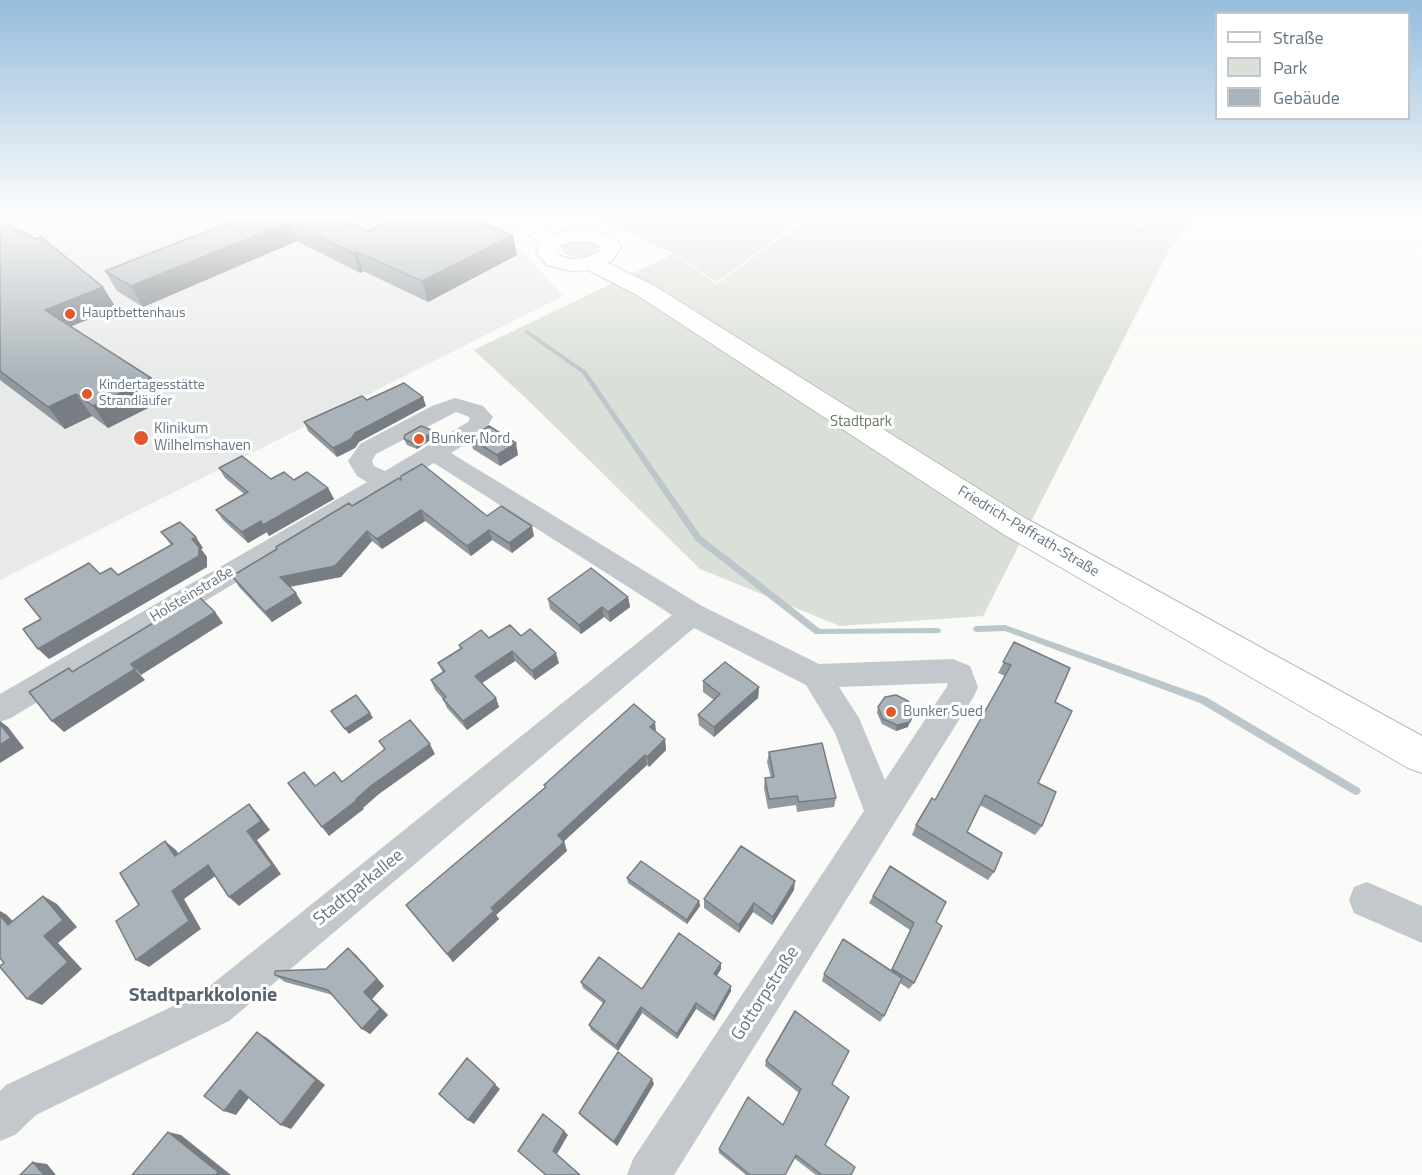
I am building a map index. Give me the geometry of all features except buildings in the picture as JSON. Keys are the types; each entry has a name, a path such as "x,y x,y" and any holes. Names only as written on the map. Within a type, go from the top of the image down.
{"main road":[{"name":"Friedrich-Paffrath-Straße","path":"612,269 1014,526 1422,756"}],"street":[{"name":"Holsteinstraße","path":"0,709 434,453 476,427 482,417 475,411 455,405 368,449 360,461 365,471 384,481"},
{"path":"434,453 692,614"},
{"name":"Gottorpstraße","path":"649,1175 963,687 960,675 953,671 816,676 692,614"},
{"name":"Stadtparkallee","path":"0,1120 21,1101 215,1007 692,614"},
{"path":"816,676 848,728 882,813"},
{"path":"1367,900 1422,925"}],"shaded area":[{"name":"Klinikum Wilhelmshaven","path":"0,269 538,269 563,296 0,580"}],"green space":[{"name":"Stadtpark","path":"642,269 695,269 717,284 738,269 1159,269 983,616 840,626 700,569 474,350"},
{"path":"697,269 735,269 717,282"}],"waterway":[{"path":"527,332 584,372 698,538 818,632 937,631"},
{"path":"977,629 1005,628 1203,700 1356,791"}],"place":[{"name":"Hauptbettenhaus","path":"70,314"},
{"name":"Kindertagesstätte Strandläufer","path":"87,394"},
{"name":"Klinikum Wilhelmshaven","path":"141,438"},
{"name":"Bunker Nord","path":"419,439"},
{"name":"Bunker Sued","path":"891,712"}],"district":[{"name":"Stadtparkkolonie","path":"203,996"}]}
